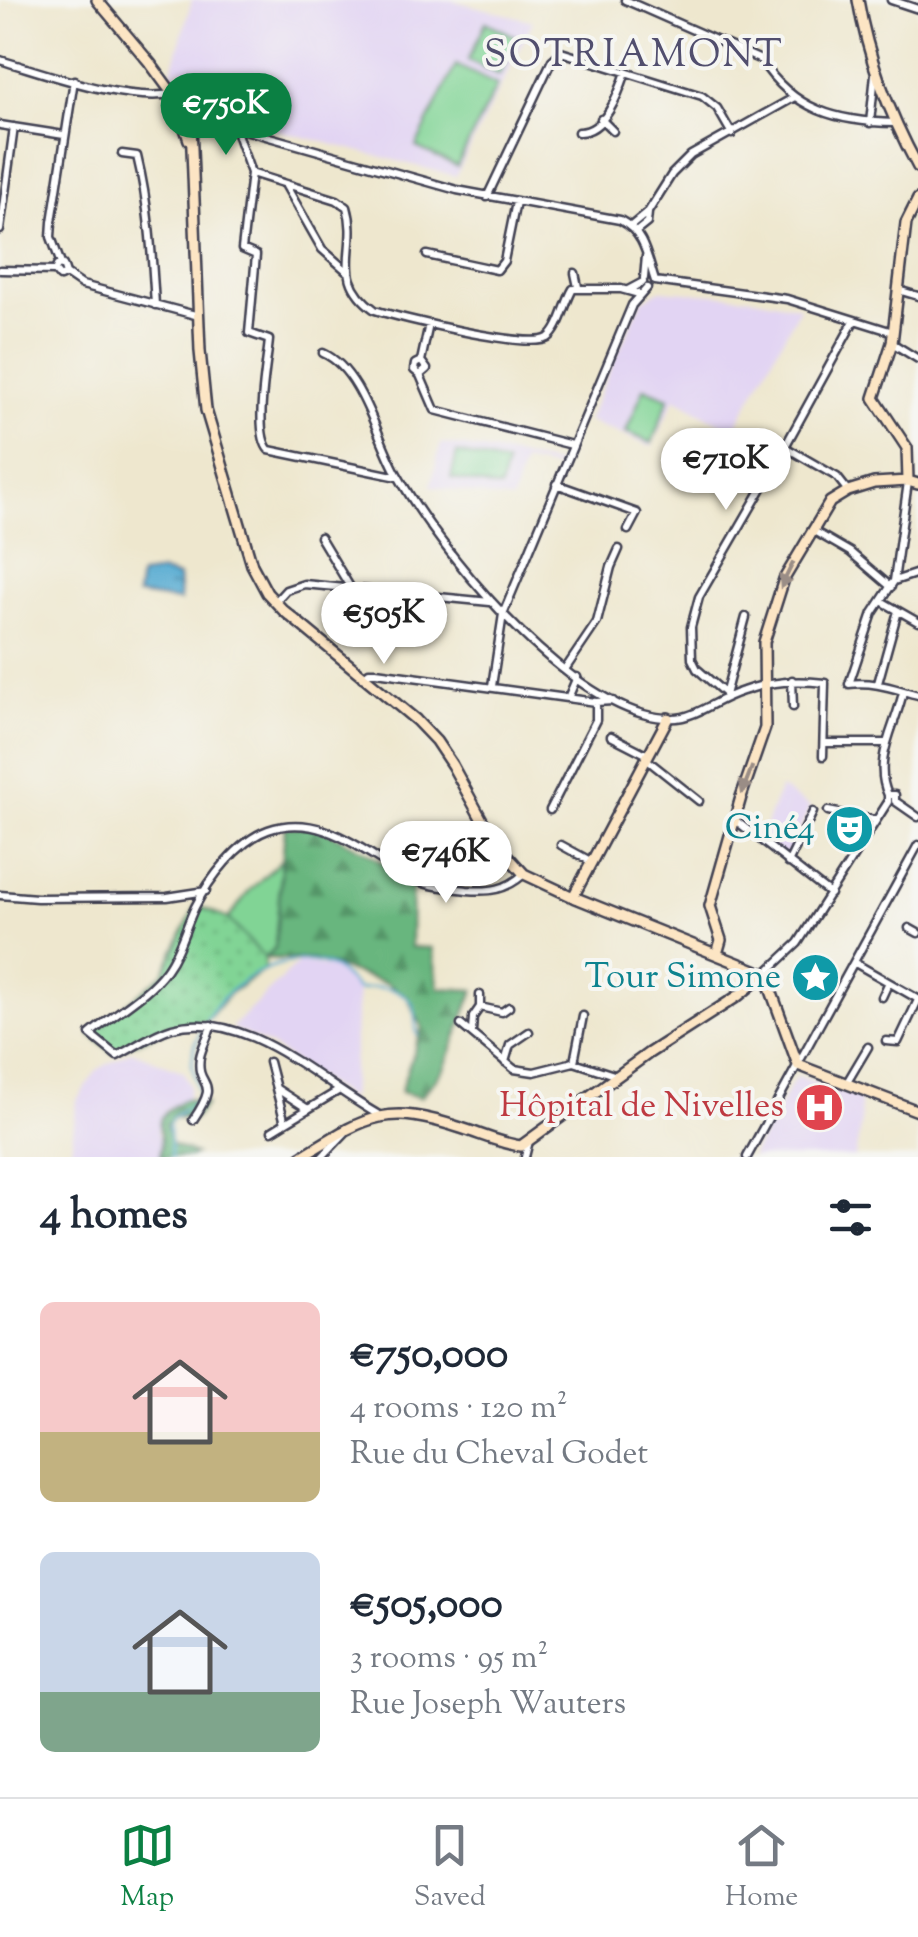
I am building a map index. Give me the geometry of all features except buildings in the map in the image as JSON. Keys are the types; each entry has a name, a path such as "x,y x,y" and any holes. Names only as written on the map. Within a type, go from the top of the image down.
{"main road":[{"path":"96,0 140,50 188,125 202,378 209,422 252,565 274,602 436,741 493,840 527,876 764,974 798,1065 918,1110"},
{"path":"858,0 892,117 918,167"},
{"path":"887,481 913,482 907,448 874,398 893,337 906,223 918,199"},
{"path":"907,448 918,442"},
{"path":"717,954 721,940 710,906 765,728 766,628 784,578 830,502 848,491 896,478 908,460"},
{"path":"574,897 668,718"},
{"path":"300,1157 348,1128 392,1112 422,1116 521,1146 764,974"}],"street":[{"path":"624,0 646,4 760,60 793,98 840,117 871,122 892,117"},
{"path":"891,0 918,9"},
{"path":"486,197 557,54 571,53 708,99 732,134"},
{"path":"0,60 125,92 173,97"},
{"path":"871,122 876,68"},
{"path":"578,132 588,131 601,119 618,96 626,72"},
{"path":"58,268 51,237 74,80"},
{"path":"634,228 681,163 793,98"},
{"path":"182,113 486,197 610,217 634,228 654,279"},
{"path":"601,119 613,131"},
{"path":"188,125 207,121"},
{"path":"0,125 64,135"},
{"path":"0,230 14,127"},
{"path":"234,128 251,173 242,249 256,254 249,333 269,340 262,402 264,446 398,477"},
{"path":"122,154 137,156 143,179 150,222 154,305"},
{"path":"251,173 347,206 347,271"},
{"path":"285,185 322,249 347,271 360,297 376,310 515,341 542,340 552,334 570,293 578,287 628,290 654,279 802,302 893,337 918,359"},
{"path":"426,255 497,270 504,261 516,202"},
{"path":"492,686 503,614 572,445 645,282 646,255"},
{"path":"0,270 66,267 66,274 82,285 199,316"},
{"path":"575,273 578,287"},
{"path":"628,290 639,294"},
{"path":"898,290 918,296"},
{"path":"727,696 697,669 692,659 693,613 709,575 854,320"},
{"path":"428,324 420,361 427,369 420,375 436,410 572,445"},
{"path":"324,353 340,363 352,380 416,506 491,602 577,677 629,708 668,718 702,712 727,696 764,686 792,680 825,683 823,756"},
{"path":"785,447 837,477 848,491"},
{"path":"913,482 892,584 873,613 849,684 878,683 918,695"},
{"path":"556,484 637,513 628,530"},
{"path":"811,530 850,552 892,584"},
{"path":"320,537 351,588"},
{"path":"566,668 597,622 619,549"},
{"path":"892,584 918,573"},
{"path":"274,602 293,586 491,602"},
{"path":"882,602 918,622"},
{"path":"878,683 898,611"},
{"path":"727,696 746,616"},
{"path":"364,676 369,672 392,674 617,702"},
{"path":"379,690 392,674"},
{"path":"568,698 577,677"},
{"path":"792,680 793,707"},
{"path":"583,700 590,687"},
{"path":"550,810 596,720 600,692"},
{"path":"904,692 886,743 883,775 890,799 918,817"},
{"path":"612,736 647,757 699,801"},
{"path":"824,743 886,743"},
{"path":"764,974 798,943 890,799"},
{"path":"828,811 874,820"},
{"path":"788,863 812,812"},
{"path":"734,820 830,894"},
{"path":"378,1115 269,1045 235,1029 198,1022 169,1029 117,1056 90,1034 163,974 206,891 229,860 252,838 276,828 305,825 331,831 419,882 442,888 494,891 527,876"},
{"path":"561,846 592,862"},
{"path":"747,1157 918,846"},
{"path":"0,894 53,898 167,897 206,891"},
{"path":"909,928 918,933"},
{"path":"855,964 918,1000 898,1042 886,1041"},
{"path":"882,997 888,984"},
{"path":"472,1033 480,996"},
{"path":"480,1007 502,1012 509,1007"},
{"path":"574,1062 583,1016"},
{"path":"193,1120 206,1104 209,1090 200,1054 211,1025"},
{"path":"461,1025 514,1068 534,1072 574,1062 618,1077"},
{"path":"506,1063 510,1045 528,1032"},
{"path":"846,1084 868,1047"},
{"path":"269,1062 285,1123"},
{"path":"276,1088 308,1109"},
{"path":"272,1130 338,1091"},
{"path":"322,1157 340,1142 348,1128"},
{"path":"526,1156 529,1140"}],"shaded area":[{"path":"192,0 451,0 533,21 456,176 245,122 250,100 179,69 173,81 170,77"},
{"path":"661,290 749,297 800,307 727,443 730,429 675,398 652,447 587,421 642,300"},
{"path":"441,443 559,465 557,469 523,462 512,501 431,486"},
{"path":"780,788 810,807 787,858 761,838"},
{"path":"299,962 334,968 358,990 351,1100 269,1045 231,1028"},
{"path":"131,1051 184,1072 190,1087 187,1098 166,1109 157,1129 162,1150 159,1157 70,1157 77,1100 97,1070"},
{"name":"Hôpital de Nivelles","path":"796,1076 859,1092 861,1121 855,1157 751,1157"}],"green space":[{"path":"486,22 517,37 499,75 468,60"},
{"path":"456,65 497,85 457,166 416,147"},
{"path":"644,388 669,398 652,443 626,432"},
{"path":"457,453 506,464 500,489 451,478"},
{"path":"316,826 367,852 412,883 411,947 432,948 439,988 474,990 445,1067 421,1097 400,1092 422,1027 407,996 386,983 313,960 265,958 275,948 285,827"},
{"path":"282,859 275,948 265,958 228,919 250,890"},
{"path":"196,905 228,919 265,958 264,970 230,993 206,1021 169,1029 112,1052 90,1034 163,974"},
{"path":"185,1099 206,1104 193,1120 174,1117 166,1125 171,1144 195,1154 160,1157 161,1119"}],"water":[{"path":"162,572 178,577 180,601 137,595 140,575"}],"waterway":[{"path":"206,1021 229,993 261,971 298,961 317,962 334,968 358,990 383,988 406,996 415,1011 418,1036"},
{"path":"171,1157 169,1125 173,1117 195,1103 199,1093 192,1064 194,1046 202,1029"}],"place":[{"name":"Ciné4","path":"850,829"},
{"name":"Tour Simone","path":"816,978"},
{"name":"Hôpital de Nivelles","path":"819,1107"}],"district":[{"name":"SOTRIAMONT","path":"634,57"}]}
